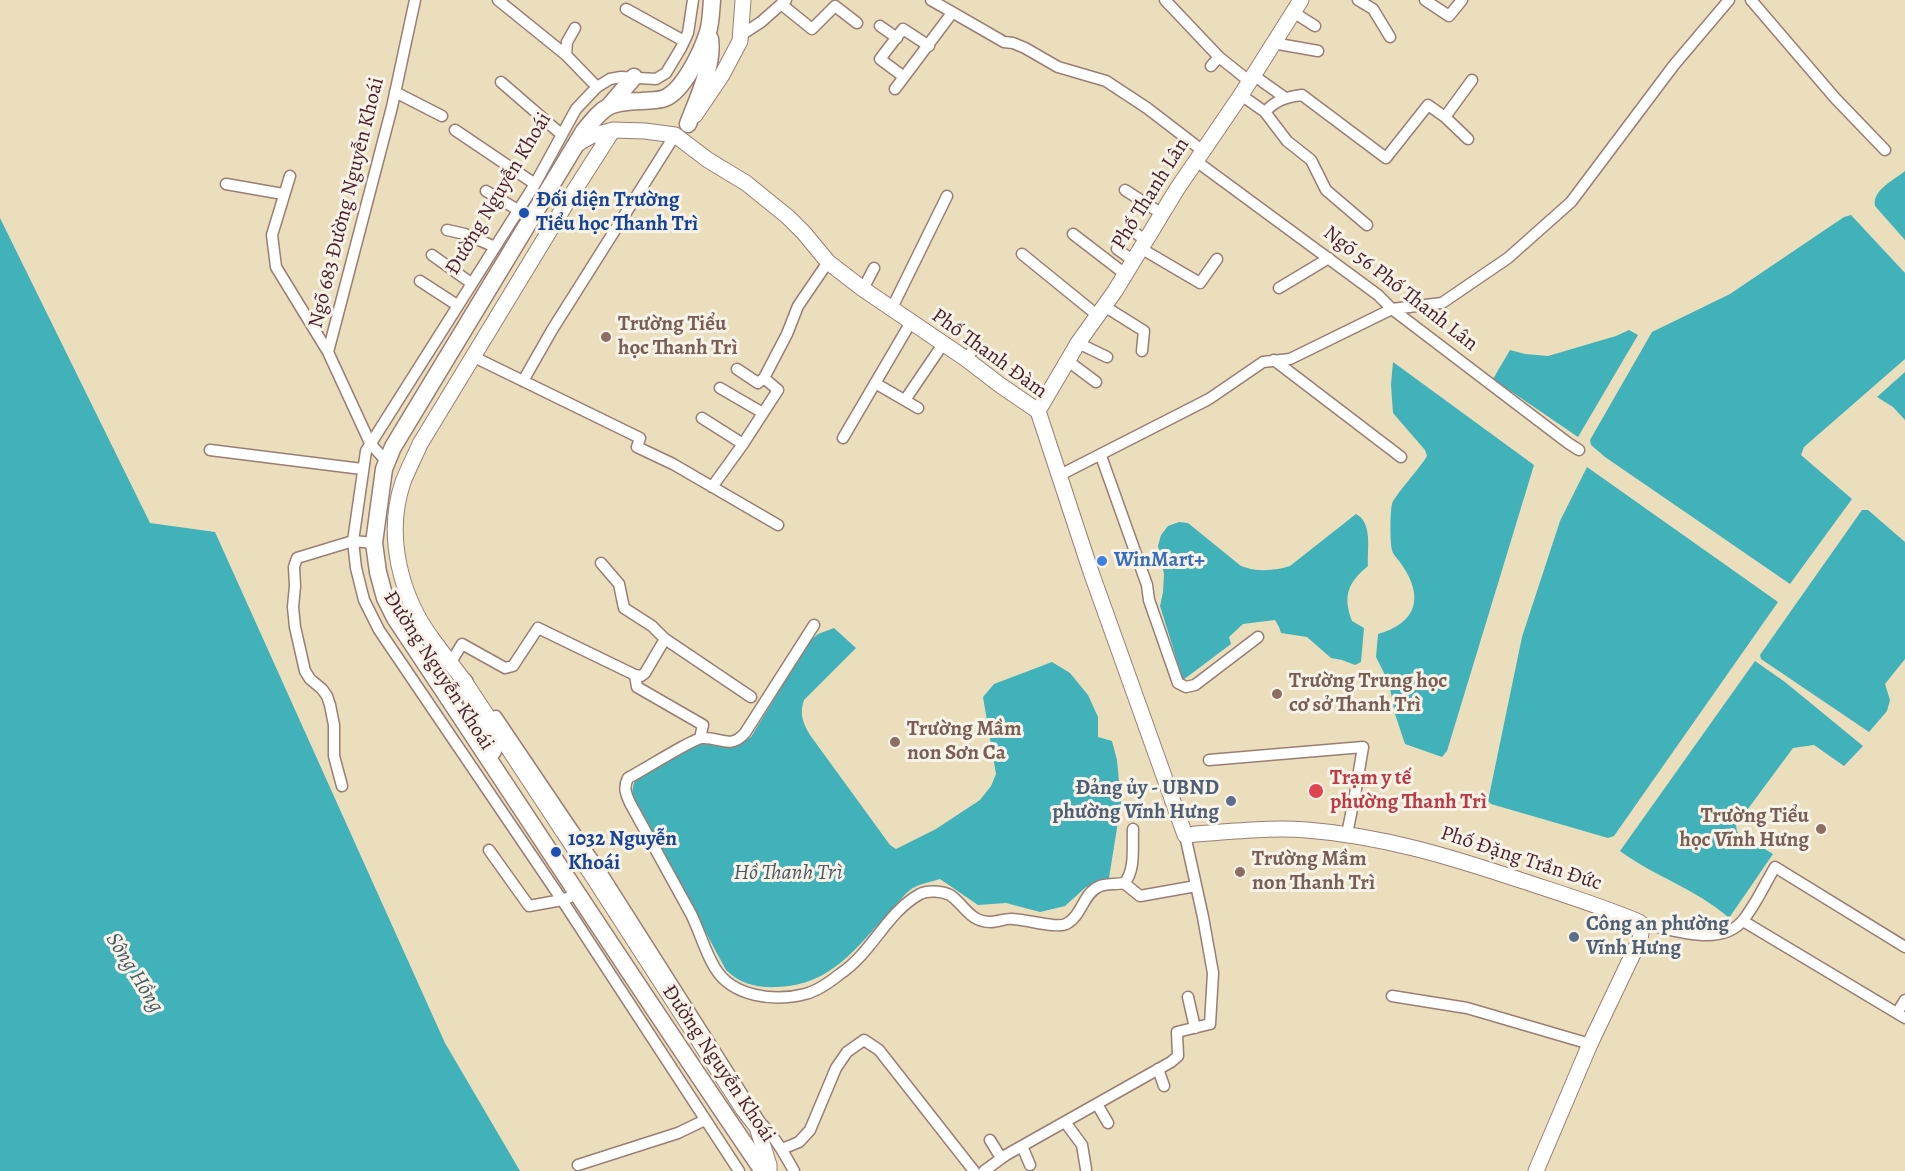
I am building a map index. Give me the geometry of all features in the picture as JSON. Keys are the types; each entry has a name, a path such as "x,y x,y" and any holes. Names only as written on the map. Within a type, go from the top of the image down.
{"main road":[{"path":"611,104 658,100 675,92 704,45 712,0"},
{"path":"688,124 705,77 711,52 708,31"},
{"name":"Đường Nguyễn Khoái","path":"634,78 595,118 577,144 393,447 386,461 374,543 385,598 395,618 671,1036 763,1171"},
{"path":"395,618 432,640"},
{"path":"464,681 509,788"}],"street":[{"name":"Ngõ 683 Đường Nguyễn Khoái","path":"386,461 370,443 328,352 338,321 395,92 415,0"},
{"path":"498,0 566,55 597,87"},
{"name":"Đường Nguyễn Khoái","path":"693,0 690,24 684,41 671,66 662,77 610,79 586,97 576,110 535,184 370,443 362,470 353,541 356,568 364,600 379,630 562,900 739,1171"},
{"path":"523,381 558,320 675,135 681,133 722,75 738,46 743,0"},
{"name":"Ngõ 56 Phố Thanh Lân","path":"931,0 1004,42 1025,48 1058,66 1106,81 1160,117 1199,156 1378,295 1392,309 1579,450"},
{"path":"1358,0 1377,5 1390,37"},
{"path":"1425,0 1449,16 1462,0"},
{"path":"1060,475 1209,399 1263,362 1290,359 1392,309 1442,303 1508,258 1571,202 1674,64 1729,0"},
{"path":"1751,0 1835,98 1885,150"},
{"path":"1168,1 1219,57 1284,97"},
{"path":"741,35 761,22 783,2 812,29 835,6 857,23"},
{"path":"1296,4 1315,26"},
{"name":"Phố Thanh Lân","path":"1038,411 1078,343 1241,95 1296,4"},
{"path":"626,9 684,41"},
{"path":"895,89 952,13"},
{"path":"880,26 897,38"},
{"path":"566,55 567,42 575,28"},
{"path":"904,77 880,59 903,29 929,46"},
{"path":"1273,43 1318,51"},
{"path":"1210,66 1219,57"},
{"path":"1445,117 1472,80"},
{"path":"501,82 561,134"},
{"path":"395,92 442,116"},
{"path":"1241,95 1265,111 1287,141 1311,160 1326,190 1367,225"},
{"path":"1265,111 1274,102 1284,97 1302,95 1386,158 1428,105 1445,117 1468,139"},
{"path":"455,130 535,184"},
{"name":"Đường Nguyễn Khoái","path":"613,130 420,444 403,483 396,515 397,556 401,579 408,598 432,640 464,681 683,1018 758,1125 776,1139 794,1171"},
{"name":"Phố Thanh Đàm","path":"577,144 591,136 613,130 675,135 708,160 746,183 788,217 828,262 863,289 891,310 966,358 1038,411 1091,572 1185,835"},
{"path":"290,176 272,236 276,267 328,352"},
{"path":"226,184 283,195"},
{"path":"1125,190 1162,214"},
{"path":"486,191 518,210"},
{"path":"891,310 947,195"},
{"path":"447,230 465,234 495,247"},
{"path":"1131,230 1141,250"},
{"path":"1073,234 1125,274"},
{"path":"1117,249 1141,250 1200,283 1218,259"},
{"path":"1022,254 1101,311 1144,330 1142,351"},
{"path":"432,255 471,283"},
{"path":"1279,288 1329,258"},
{"path":"737,369 758,383 764,378 787,334 798,306 828,262"},
{"path":"863,289 873,268"},
{"path":"420,281 458,305"},
{"path":"843,438 911,322"},
{"path":"1078,343 1107,357"},
{"path":"905,400 943,344"},
{"path":"966,358 976,346"},
{"path":"474,357 640,438 637,447 673,464 778,525"},
{"path":"1274,360 1401,457"},
{"path":"1068,361 1096,382"},
{"path":"712,487 778,390 764,378"},
{"path":"875,383 918,408"},
{"path":"720,388 763,413"},
{"path":"702,418 743,444"},
{"path":"210,450 362,470"},
{"path":"1101,456 1147,585 1149,600 1178,683 1186,687 1194,685 1258,637"},
{"path":"342,786 334,756 334,725 330,705 322,689 310,679 305,671 293,607 296,586 294,567 297,558 353,541 374,543"},
{"path":"601,563 619,584 624,608 751,697"},
{"path":"814,625 739,740 732,742 700,738 628,778 625,785 625,793 692,917 715,969 728,982 739,989 758,995 784,998 807,994 843,973 867,950 892,918 921,893 929,891 950,896 966,913 983,921 1012,919 1064,926 1072,921 1091,892 1106,884 1124,883 1140,896 1196,886"},
{"path":"451,662 462,644 505,668 513,666 538,628 641,676 666,639"},
{"path":"635,675 637,687 703,725 700,738"},
{"path":"1209,759 1363,747 1347,834"},
{"path":"1124,883 1131,873 1133,829"},
{"name":"Phố Đặng Trần Đức","path":"1185,835 1305,830 1369,837 1408,845 1461,861 1588,902 1639,922"},
{"path":"984,1171 1001,1158 1178,1056 1177,1032 1210,1024 1213,973 1185,835"},
{"path":"489,850 530,906 562,900 578,894"},
{"path":"1536,1171 1590,1044 1640,939 1639,922 1683,933 1712,935 1730,931 1743,921 1775,867 1905,948"},
{"path":"1743,921 1901,1015 1905,1000"},
{"path":"1392,996 1467,1008 1590,1044"},
{"path":"1188,998 1195,1028"},
{"path":"782,1149 799,1142 810,1130 836,1068 847,1052 864,1040 879,1050 974,1171"},
{"path":"1158,1069 1164,1086"},
{"path":"1097,1104 1108,1123"},
{"path":"578,1165 678,1133 705,1120"},
{"path":"1065,1122 1082,1145 1086,1169"},
{"name":"Đường Nguyễn Khoái","path":"758,1125 769,1171"},
{"path":"990,1140 1001,1158"},
{"path":"1023,1146 1030,1165"}],"water":[{"path":"1905,171 1905,240 1875,206 1875,200 1880,190"},
{"path":"1851,215 1905,273 1905,359 1804,447 1801,455 1852,499 1790,584 1605,457 1591,445 1590,440 1652,332 1730,294 1844,217"},
{"name":"Sông Hồng","path":"0,218 150,523 215,532 445,1043 520,1171 0,1171"},
{"path":"1629,330 1638,335 1578,437 1493,379 1510,350 1548,356"},
{"path":"1393,362 1534,465 1447,751 1442,757 1405,744 1395,714 1389,683 1376,657 1378,634 1401,623 1409,616 1413,607 1413,588 1409,577 1392,550 1391,508 1397,495 1427,456 1425,450 1393,413 1391,385"},
{"path":"1905,372 1905,420 1893,407 1877,397"},
{"path":"1587,467 1778,602 1614,836 1608,838 1491,804 1488,801 1522,637 1560,521"},
{"path":"1862,510 1868,510 1905,542 1905,659 1885,684 1890,700 1887,711 1869,732 1761,659 1760,655"},
{"path":"1356,514 1361,518 1367,530 1368,566 1351,585 1348,605 1352,621 1364,628 1361,662 1355,665 1331,658 1307,637 1281,633 1275,620 1243,624 1229,637 1231,644 1183,680 1160,606 1164,574 1158,546 1161,535 1168,526 1179,522 1188,523 1241,566 1272,570 1290,566"},
{"name":"Hồ Thanh Trì","path":"834,628 856,648 804,700 802,718 810,735 890,845 896,849 936,829 980,800 991,786 996,774 983,697 994,684 1052,662 1070,673 1088,695 1098,717 1098,737 1112,741 1117,760 1121,803 1109,878 1086,887 1065,906 1040,912 1006,903 978,905 940,879 910,890 854,951 828,972 813,979 796,985 763,987 743,982 731,975 726,970 633,798 634,785 638,777 698,744 739,745 751,737 809,642 818,634"},
{"path":"1755,661 1785,682 1863,746 1844,766 1814,745 1793,748 1736,825 1737,832 1773,854 1729,918 1689,890 1620,851"}],"place":[{"name":"Đối diện Trường Tiểu học Thanh Trì","path":"524,213"},
{"name":"Trường Tiểu học Thanh Trì","path":"606,337"},
{"name":"WinMart+","path":"1102,561"},
{"name":"Trường Trung học cơ sở Thanh Trì","path":"1277,694"},
{"name":"Trường Mầm non Sơn Ca","path":"895,742"},
{"name":"Trạm y tế phường Thanh Trì","path":"1316,791"},
{"name":"Đảng ủy - UBND phường Vĩnh Hưng","path":"1231,801"},
{"name":"Trường Tiểu học Vĩnh Hưng","path":"1821,829"},
{"name":"1032 Nguyễn Khoái","path":"556,852"},
{"name":"Trường Mầm non Thanh Trì","path":"1240,872"},
{"name":"Công an phường Vĩnh Hưng","path":"1574,937"}]}
